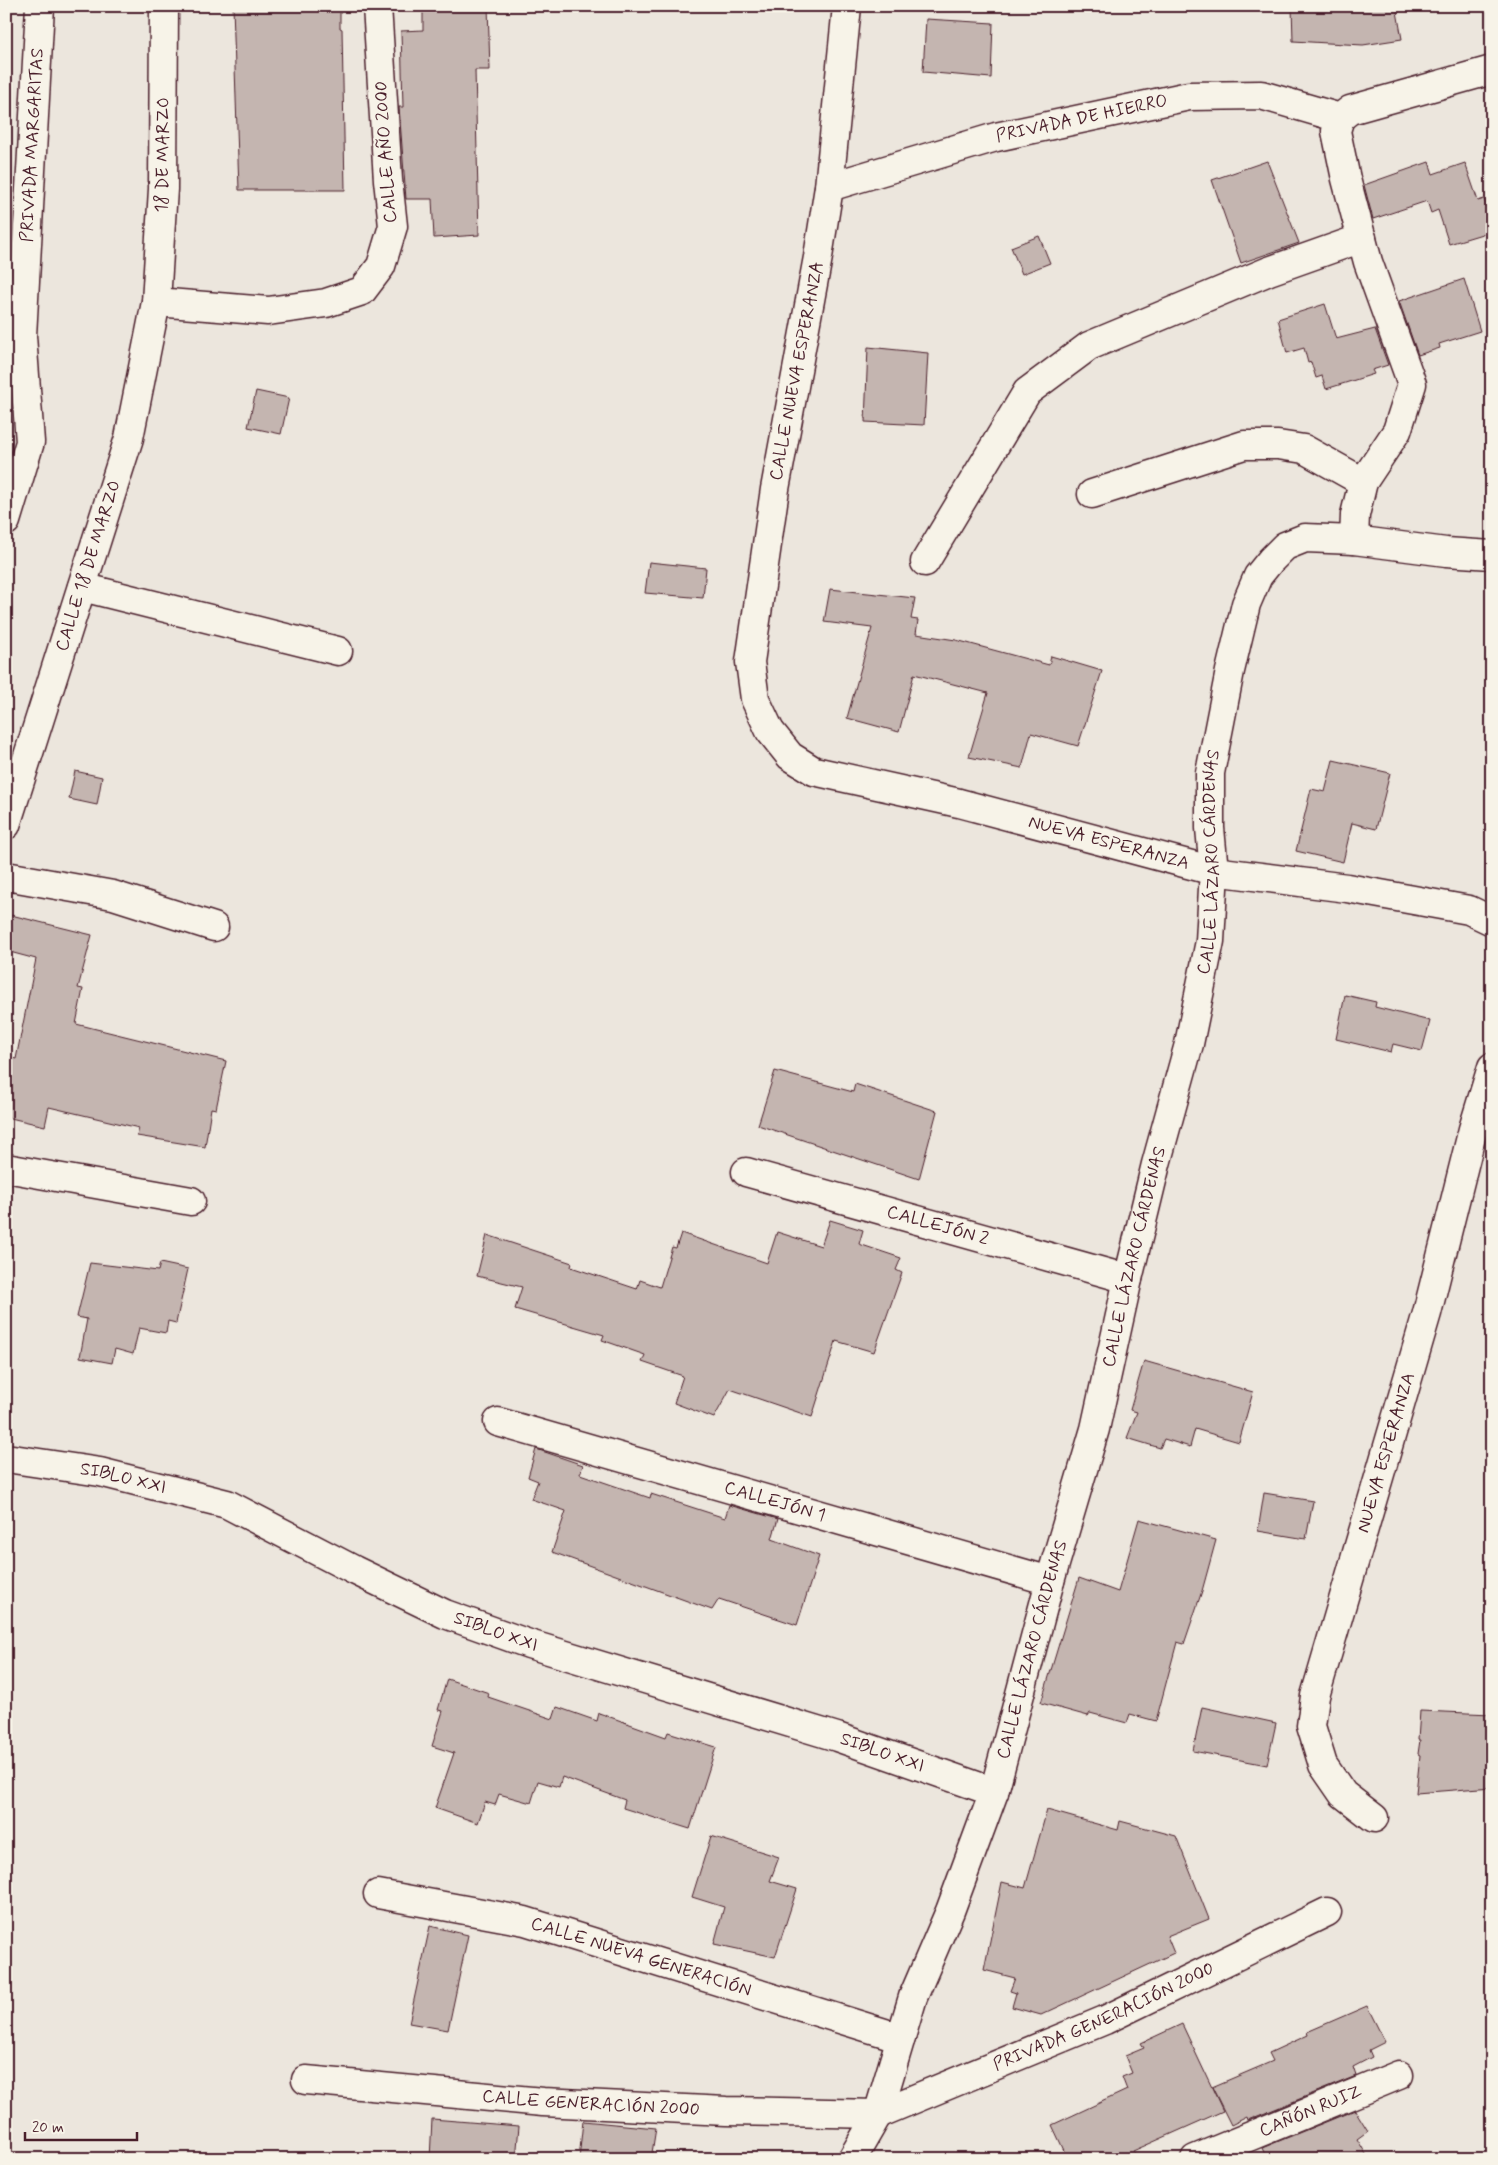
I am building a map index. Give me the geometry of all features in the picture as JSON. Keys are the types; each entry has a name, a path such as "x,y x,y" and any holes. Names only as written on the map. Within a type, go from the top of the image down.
{"street":[{"name":"PRIVADA MARGARITAS","path":"6,521 30,442 22,336 40,6"},
{"name":"18 DE MARZO","path":"156,302 163,189 164,6"},
{"name":"CALLE AÑO 2000","path":"156,302 268,311 326,304 362,291 381,266 393,226 388,180 377,6"},
{"name":"CALLE NUEVA ESPERANZA","path":"770,731 755,699 750,662 775,489 829,187 847,6"},
{"path":"1354,540 1354,515 1363,482 1397,431 1412,384 1368,262 1346,179 1336,131 1340,118 1350,110 1492,70"},
{"name":"PRIVADA DE HIERRO","path":"829,187 996,137 1189,96 1261,95 1340,118"},
{"path":"925,562 1027,392 1089,346 1269,271 1362,238"},
{"name":"CALLE 18 DE MARZO","path":"6,825 129,438 156,302"},
{"path":"1092,494 1244,445 1278,445 1304,449 1363,482"},
{"name":"CALLE LÁZARO CÁRDENAS","path":"852,2159 878,2114 913,1997 950,1912 994,1792 1050,1581 1095,1428 1156,1164 1189,1044 1210,942 1214,871 1210,773 1230,670 1246,604 1258,576 1285,546 1306,538 1354,540 1446,552 1492,555"},
{"path":"82,586 338,651"},
{"name":"NUEVA ESPERANZA","path":"770,731 790,756 814,771 959,803 1214,871 1347,888 1403,898 1468,910 1492,921"},
{"path":"6,876 113,895 214,927"},
{"name":"NUEVA ESPERANZA","path":"1374,1818 1343,1794 1323,1765 1311,1726 1314,1696 1427,1313 1473,1129 1492,1067"},
{"path":"6,1168 191,1201"},
{"name":"CALLEJÓN 2","path":"746,1172 1128,1280"},
{"name":"CALLEJÓN 1","path":"498,1422 1050,1581"},
{"name":"SIBLO XXI","path":"6,1458 100,1472 227,1504 354,1570 445,1614 528,1644 837,1737 994,1792"},
{"name":"CALLE NUEVA GENERACIÓN","path":"378,1894 525,1921 901,2038"},
{"name":"PRIVADA GENERACIÓN 2000","path":"878,2114 1105,2020 1327,1912"},
{"name":"CAÑÓN RUIZ","path":"1195,2159 1399,2075"},
{"name":"CALLE GENERACIÓN 2000","path":"306,2080 543,2102 726,2111 878,2114"}],"building":[{"path":"233,6 340,8 345,190 239,190"},
{"path":"423,6 488,6 490,70 475,70 479,235 434,238 432,199 406,199 399,107 403,107 401,31 423,30"},
{"path":"1292,6 1396,6 1402,39 1363,45 1293,41"},
{"path":"926,19 993,23 991,78 923,72"},
{"path":"1267,161 1299,243 1241,263 1212,180"},
{"path":"1429,162 1433,174 1465,163 1478,201 1484,199 1492,222 1492,231 1449,244 1438,210 1431,213 1427,201 1373,219 1364,185"},
{"path":"1039,236 1050,263 1022,274 1011,247"},
{"path":"1464,279 1480,331 1439,344 1440,348 1418,355 1399,301"},
{"path":"1325,304 1336,339 1375,329 1388,365 1372,370 1374,374 1326,389 1322,376 1316,378 1311,362 1308,363 1304,348 1287,353 1278,319"},
{"path":"868,347 928,353 924,425 865,422"},
{"path":"256,391 289,398 281,434 248,427"},
{"path":"649,562 706,568 703,598 645,593"},
{"path":"830,589 915,598 911,619 918,620 916,634 956,640 1049,665 1051,656 1102,671 1078,746 1031,733 1022,768 969,757 988,693 914,674 899,732 847,718 872,628 824,622"},
{"path":"1333,760 1390,773 1376,829 1352,823 1343,862 1296,851 1311,789 1325,792"},
{"path":"75,771 102,777 97,805 69,799"},
{"path":"11,915 92,935 78,988 83,989 76,1024 226,1061 216,1109 211,1108 205,1147 137,1136 139,1128 49,1107 45,1126 6,1117 6,1056 16,1059 36,959 6,951 6,935"},
{"path":"1345,995 1376,1002 1375,1007 1430,1021 1422,1051 1393,1044 1391,1052 1336,1039"},
{"path":"775,1071 853,1092 855,1084 937,1111 919,1179 758,1125"},
{"path":"830,1220 863,1230 859,1244 901,1258 896,1270 902,1273 874,1352 836,1341 812,1417 730,1389 714,1418 674,1403 683,1376 642,1362 645,1355 602,1340 604,1335 515,1309 522,1287 477,1276 487,1235 572,1263 571,1267 637,1289 640,1280 660,1287 672,1247 676,1248 681,1233 767,1263 777,1232 821,1246"},
{"path":"90,1263 158,1271 160,1263 188,1269 176,1323 168,1321 166,1333 139,1328 133,1354 115,1349 112,1363 80,1357 87,1319 77,1317"},
{"path":"1144,1361 1253,1392 1239,1442 1195,1429 1190,1447 1164,1439 1160,1448 1127,1438 1137,1412 1130,1410"},
{"path":"536,1449 583,1465 580,1474 650,1498 651,1494 725,1518 729,1505 778,1519 772,1539 819,1556 797,1625 719,1599 712,1610 552,1552 566,1511 531,1499 538,1481 528,1477"},
{"path":"1264,1493 1313,1501 1306,1539 1258,1531"},
{"path":"1139,1519 1216,1540 1202,1591 1184,1644 1177,1642 1156,1721 1130,1714 1127,1723 1090,1713 1088,1716 1041,1703 1079,1578 1118,1592"},
{"path":"447,1679 489,1693 488,1697 553,1719 557,1707 597,1721 599,1713 666,1737 668,1732 716,1747 690,1829 623,1808 625,1800 562,1777 559,1787 538,1781 531,1803 499,1794 495,1805 485,1802 478,1823 435,1808 454,1753 432,1746 443,1711 438,1710"},
{"path":"1202,1707 1276,1723 1267,1765 1193,1751"},
{"path":"1420,1711 1492,1714 1492,1787 1416,1793 1420,1755 1418,1754 1420,1740 1418,1740"},
{"path":"1047,1810 1118,1830 1120,1821 1176,1836 1209,1919 1167,1936 1174,1953 1041,2015 1012,2007 1016,1993 1010,1991 1015,1978 984,1970 1002,1882 1025,1888"},
{"path":"711,1836 779,1857 770,1881 797,1889 775,1957 714,1944 724,1907 692,1897"},
{"path":"430,1926 468,1935 448,2030 409,2023"},
{"path":"1367,2006 1385,2042 1369,2050 1372,2057 1353,2067 1356,2076 1248,2120 1247,2117 1231,2125 1212,2087 1273,2061 1269,2053 1308,2035 1307,2032"},
{"path":"1182,2024 1223,2111 1133,2151 1137,2159 1068,2159 1052,2125 1127,2090 1122,2077 1132,2073 1125,2056 1144,2048 1141,2043"},
{"path":"1355,2110 1368,2131 1357,2139 1369,2159 1267,2159 1262,2148"},
{"path":"432,2119 519,2126 516,2159 430,2159"},
{"path":"583,2121 656,2128 651,2159 579,2159"}]}
